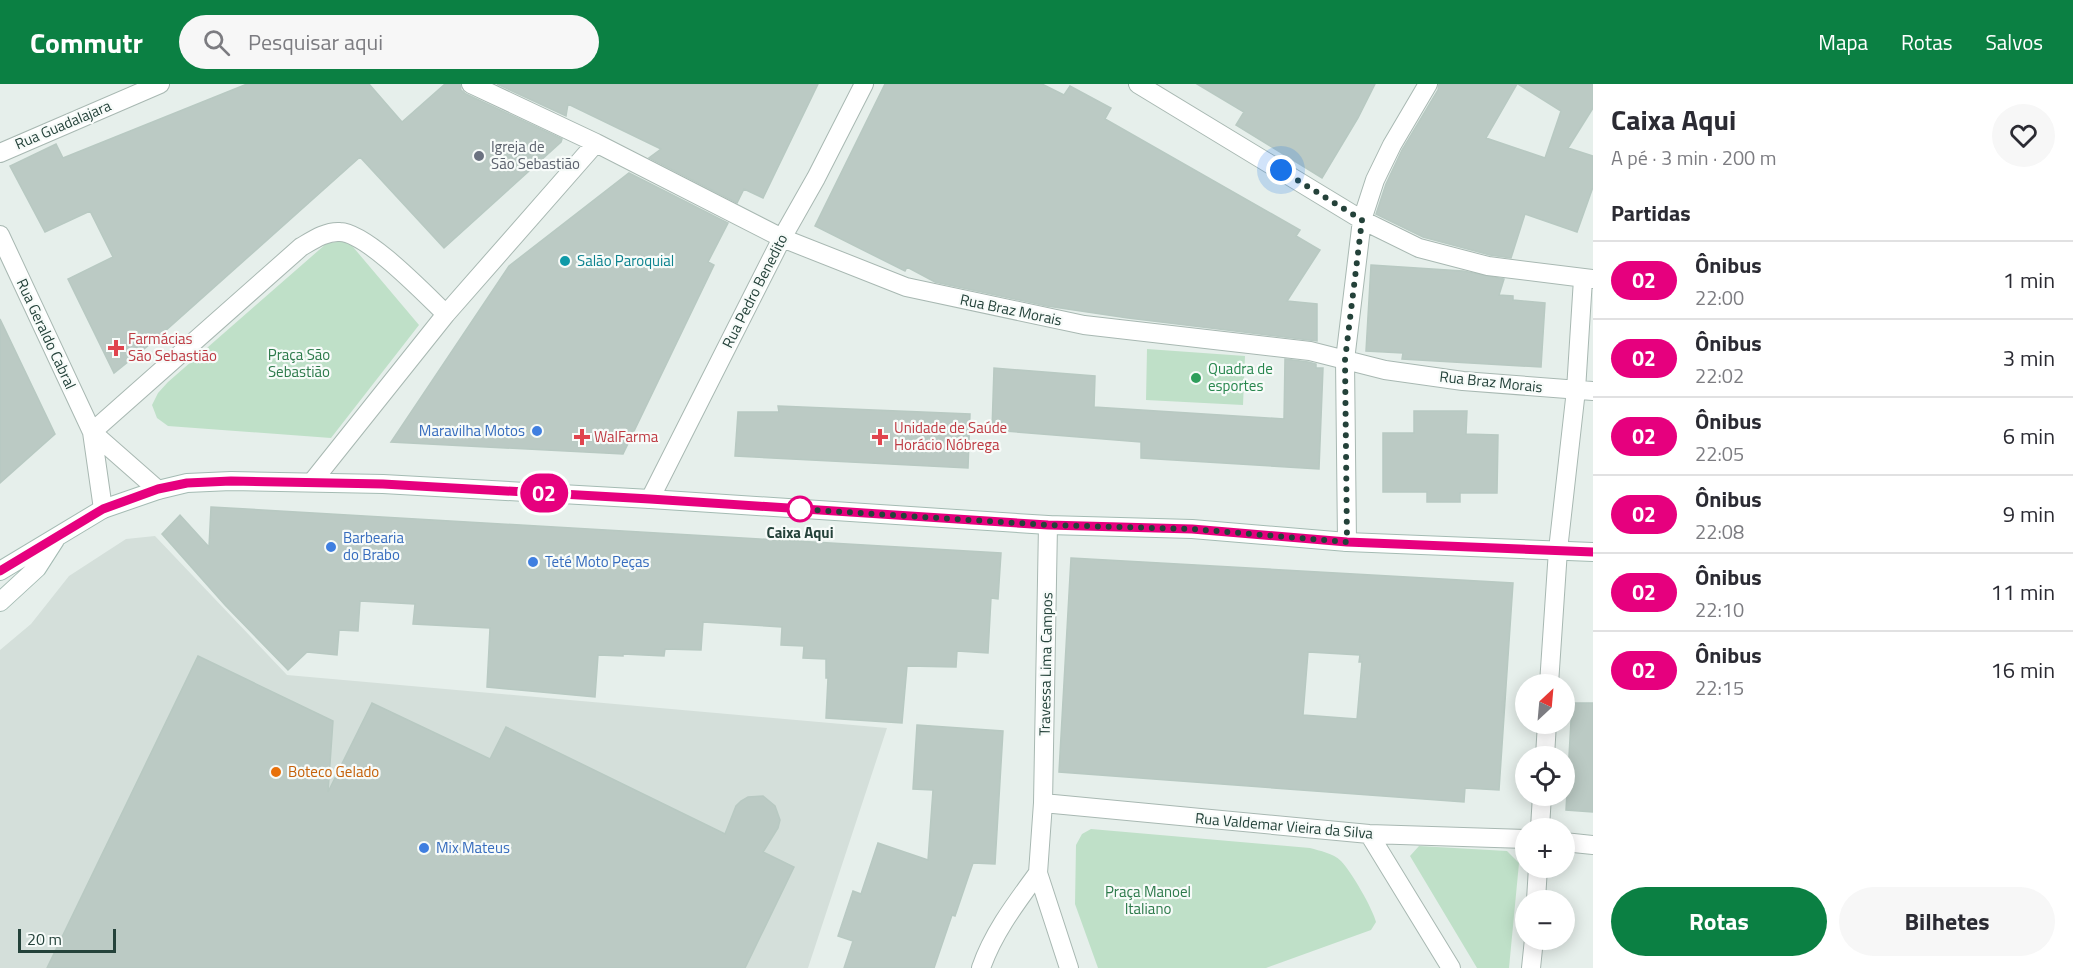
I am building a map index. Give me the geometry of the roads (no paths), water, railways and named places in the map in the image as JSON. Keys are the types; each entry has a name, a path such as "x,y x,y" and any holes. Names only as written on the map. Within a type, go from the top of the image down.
{"street":[{"name":"Rua Guadalajara","path":"0,153 160,84"},
{"name":"Rua Braz Morais","path":"471,84 596,143 782,238 906,287 1084,325 1299,350 1385,370 1452,379 1585,391"},
{"name":"Rua Pedro Benedito","path":"650,499 782,238 816,178 864,84"},
{"path":"1138,84 1362,220 1419,248 1488,266 1588,279 1585,391 1558,550 1551,674"},
{"path":"1347,542 1345,360 1362,220 1375,180 1428,84"},
{"path":"312,482 446,314 596,143"},
{"path":"92,432 301,247 322,234 341,231 377,250 446,314"},
{"name":"Rua Geraldo Cabral","path":"0,236 92,432 103,509"},
{"name":"Rua Geraldo Cabral","path":"92,432 158,489"},
{"path":"0,571 103,509 158,489 187,483 231,481 312,482 650,499 1048,525 1192,529 1347,542 1593,552"},
{"name":"Travessa Lima Campos","path":"1038,873 1043,803 1048,525"},
{"path":"0,602 37,568 58,536"},
{"name":"Rua Valdemar Vieira da Silva","path":"1043,803 1368,834 1515,839"},
{"path":"1368,834 1451,968"},
{"path":"1575,843 1593,845"},
{"path":"981,968 985,955 1010,910 1038,873"},
{"path":"1038,873 1069,968"},
{"path":"1531,968 1533,950"}],"place":[{"name":"Igreja de São Sebastião","path":"479,156"},
{"name":"Salão Paroquial","path":"565,261"},
{"name":"Farmácias São Sebastião","path":"116,348"},
{"name":"Quadra de esportes","path":"1196,378"},
{"name":"Maravilha Motos","path":"537,431"},
{"name":"WalFarma","path":"582,437"},
{"name":"Unidade de Saúde Horácio Nóbrega","path":"880,437"},
{"name":"Caixa Aqui","path":"800,509"},
{"name":"Barbearia do Brabo","path":"331,547"},
{"name":"Teté Moto Peças","path":"533,562"},
{"name":"Boteco Gelado","path":"276,772"},
{"name":"Mix Mateus","path":"424,848"}],"park label":[{"name":"Praça São Sebastião","path":"299,364"},
{"name":"Praça Manoel Italiano","path":"1148,900"}]}
